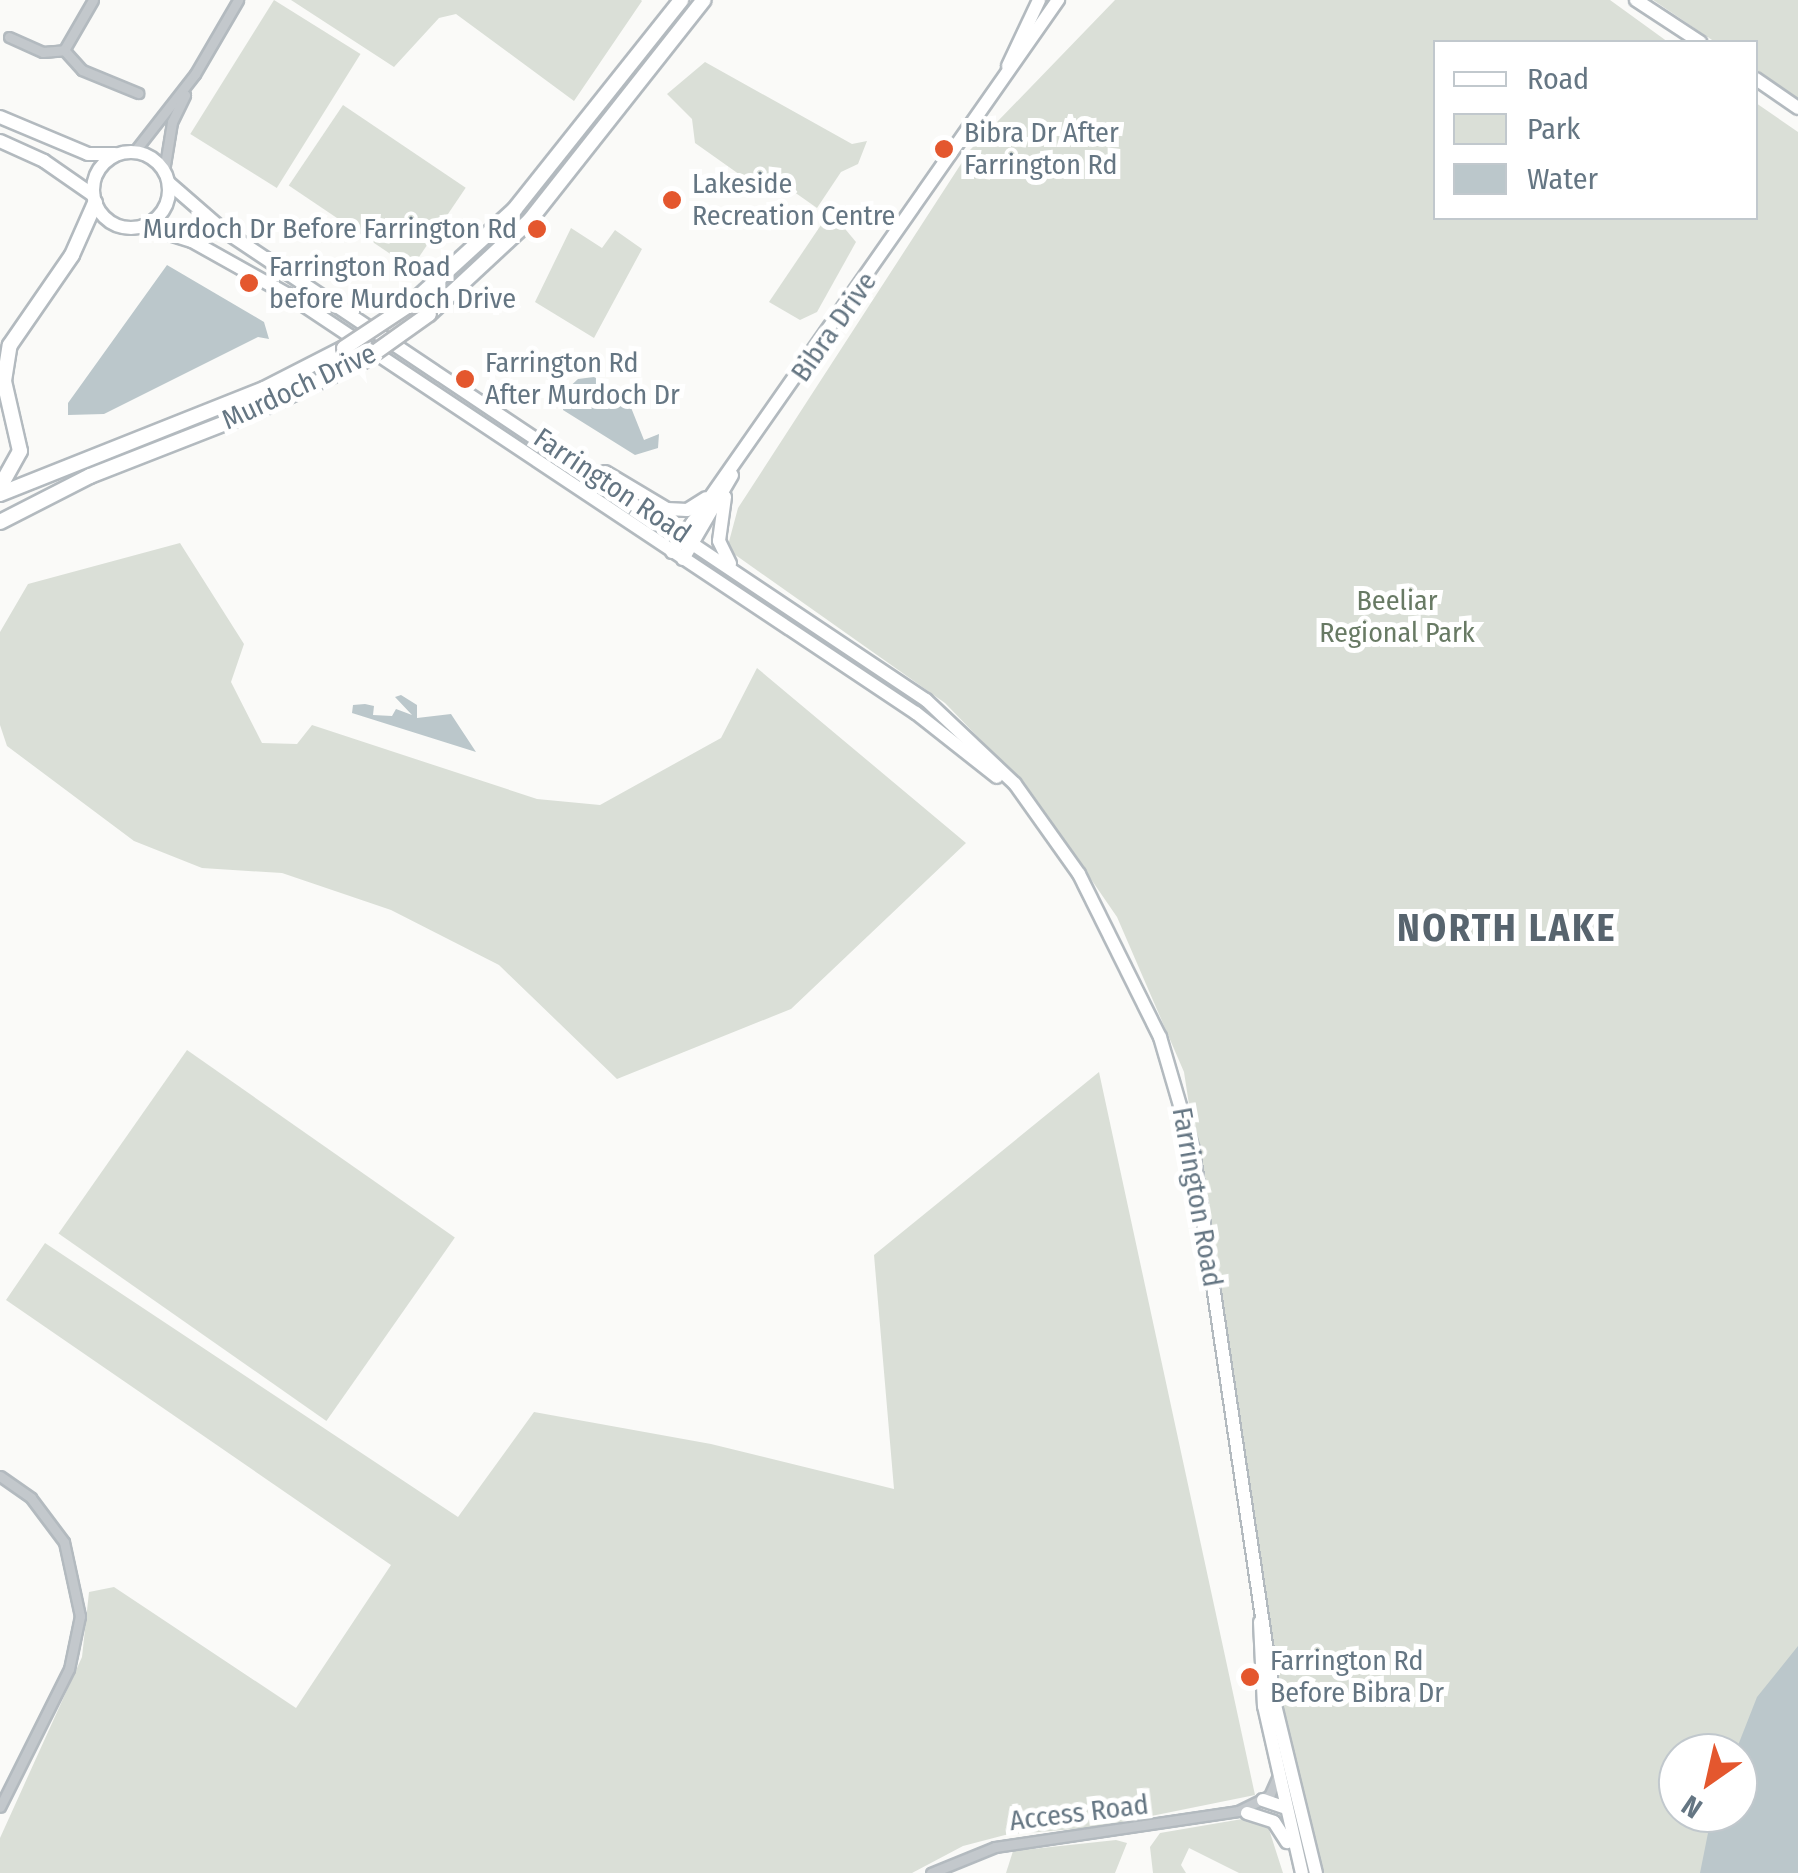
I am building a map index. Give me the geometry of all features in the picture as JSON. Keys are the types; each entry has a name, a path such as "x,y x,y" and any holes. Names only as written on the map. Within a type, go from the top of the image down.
{"main road":[{"name":"Murdoch Drive","path":"0,491 264,390 344,348 412,303 515,209 682,0"},
{"name":"Murdoch Drive","path":"0,522 90,476 262,410 363,361 429,314 530,220 704,0"},
{"name":"Bibra Drive","path":"1002,82 1039,0"},
{"name":"Bibra Drive","path":"678,555 1058,0"},
{"path":"1636,0 1697,40"},
{"path":"1758,80 1798,108"},
{"path":"0,117 88,154 127,153 166,177 164,209 144,226 111,223 94,199 44,161 0,140"},
{"path":"0,491 20,451 4,381 10,346 72,256 94,199 102,165 127,153"},
{"name":"Farrington Road","path":"166,177 223,230 731,565 953,722 1015,784 1118,941 1174,1074 1196,1169 1274,1696 1314,1868"},
{"name":"Farrington Road","path":"144,226 192,240 287,294 966,748 1035,814"},
{"path":"460,384 467,399 522,438 513,445"},
{"path":"562,452 674,510 696,506 722,491"},
{"path":"722,491 719,541 731,565"},
{"name":"Farrington Road","path":"1261,1615 1264,1706 1280,1809 1299,1873"},
{"path":"1274,1696 1271,1709 1290,1799 1280,1809"},
{"path":"1262,1800 1298,1822 1314,1868"},
{"path":"1242,1812 1281,1828 1299,1873"}],"street":[{"path":"64,50 93,0"},
{"path":"166,177 172,122 238,0"},
{"path":"10,37 43,52 64,50"},
{"path":"64,50 82,70 138,93"},
{"path":"127,153 195,74"},
{"path":"0,1476 31,1498 64,1542 80,1616 68,1669 0,1806"},
{"path":"1262,1800 1276,1778"},
{"name":"Access Road","path":"1242,1812 1262,1800"},
{"name":"Access Road","path":"931,1873 995,1846 1280,1809"}],"green space":[{"path":"274,0 361,54 277,188 190,134"},
{"path":"291,0 642,1 574,101 456,14 439,18 394,67"},
{"name":"Beeliar Regional Park","path":"1115,0 1610,0 1665,40 1433,40 1433,220 1758,220 1758,104 1798,132 1798,1873 1321,1873 1287,1742 1184,1072 1117,917 1031,792 945,703 727,549 738,508 970,150"},
{"path":"1653,0 1798,0 1798,99 1758,71 1758,40 1712,40"},
{"path":"705,62 852,144 867,141 858,164 841,172 817,208 770,175 760,189 695,143 692,119 667,94"},
{"path":"343,105 466,188 411,268 289,185"},
{"path":"825,219 841,224 856,242 817,312 800,320 769,302"},
{"path":"571,228 602,248 615,230 642,249 594,338 535,302"},
{"path":"180,543 244,644 231,682 262,743 297,744 312,725 537,799 600,805 721,738 757,668 966,843 791,1009 617,1079 499,965 391,910 282,873 202,868 134,841 7,746 0,725 0,632 28,584"},
{"path":"187,1050 455,1238 326,1421 59,1233"},
{"path":"1099,1072 1255,1795 1097,1827 1005,1835 963,1846 912,1873 0,1873 0,1838 82,1657 89,1592 114,1587 296,1708 391,1565 6,1300 45,1243 458,1517 534,1412 711,1444 894,1489 874,1255"},
{"path":"1248,1818 1267,1823 1283,1873 1239,1873 1189,1848 1181,1865 1186,1873 1153,1873 1150,1847 1160,1833"},
{"path":"1116,1840 1127,1843 1115,1873 1006,1873 1013,1851"}],"water":[{"path":"167,265 264,322 269,339 258,337 104,414 68,415 68,403"},
{"path":"594,377 626,395 644,440 659,434 658,448 635,455 563,410 564,392 578,379"},
{"path":"401,695 417,705 417,718 451,714 476,752 352,713 353,705 365,704 374,706 373,715 392,716 396,709 412,715 395,697"},
{"path":"1798,1646 1798,1873 1700,1873 1708,1833 1758,1833 1758,1733 1743,1733 1757,1697"}],"place":[{"name":"Bibra Dr After Farrington Rd","path":"944,149"},
{"name":"Lakeside Recreation Centre","path":"672,200"},
{"name":"Murdoch Dr Before Farrington Rd","path":"537,229"},
{"name":"Farrington Road before Murdoch Drive","path":"249,283"},
{"name":"Farrington Rd After Murdoch Dr","path":"465,379"},
{"name":"Farrington Rd Before Bibra Dr","path":"1250,1677"}],"district":[{"name":"NORTH LAKE","path":"1507,929"}]}
